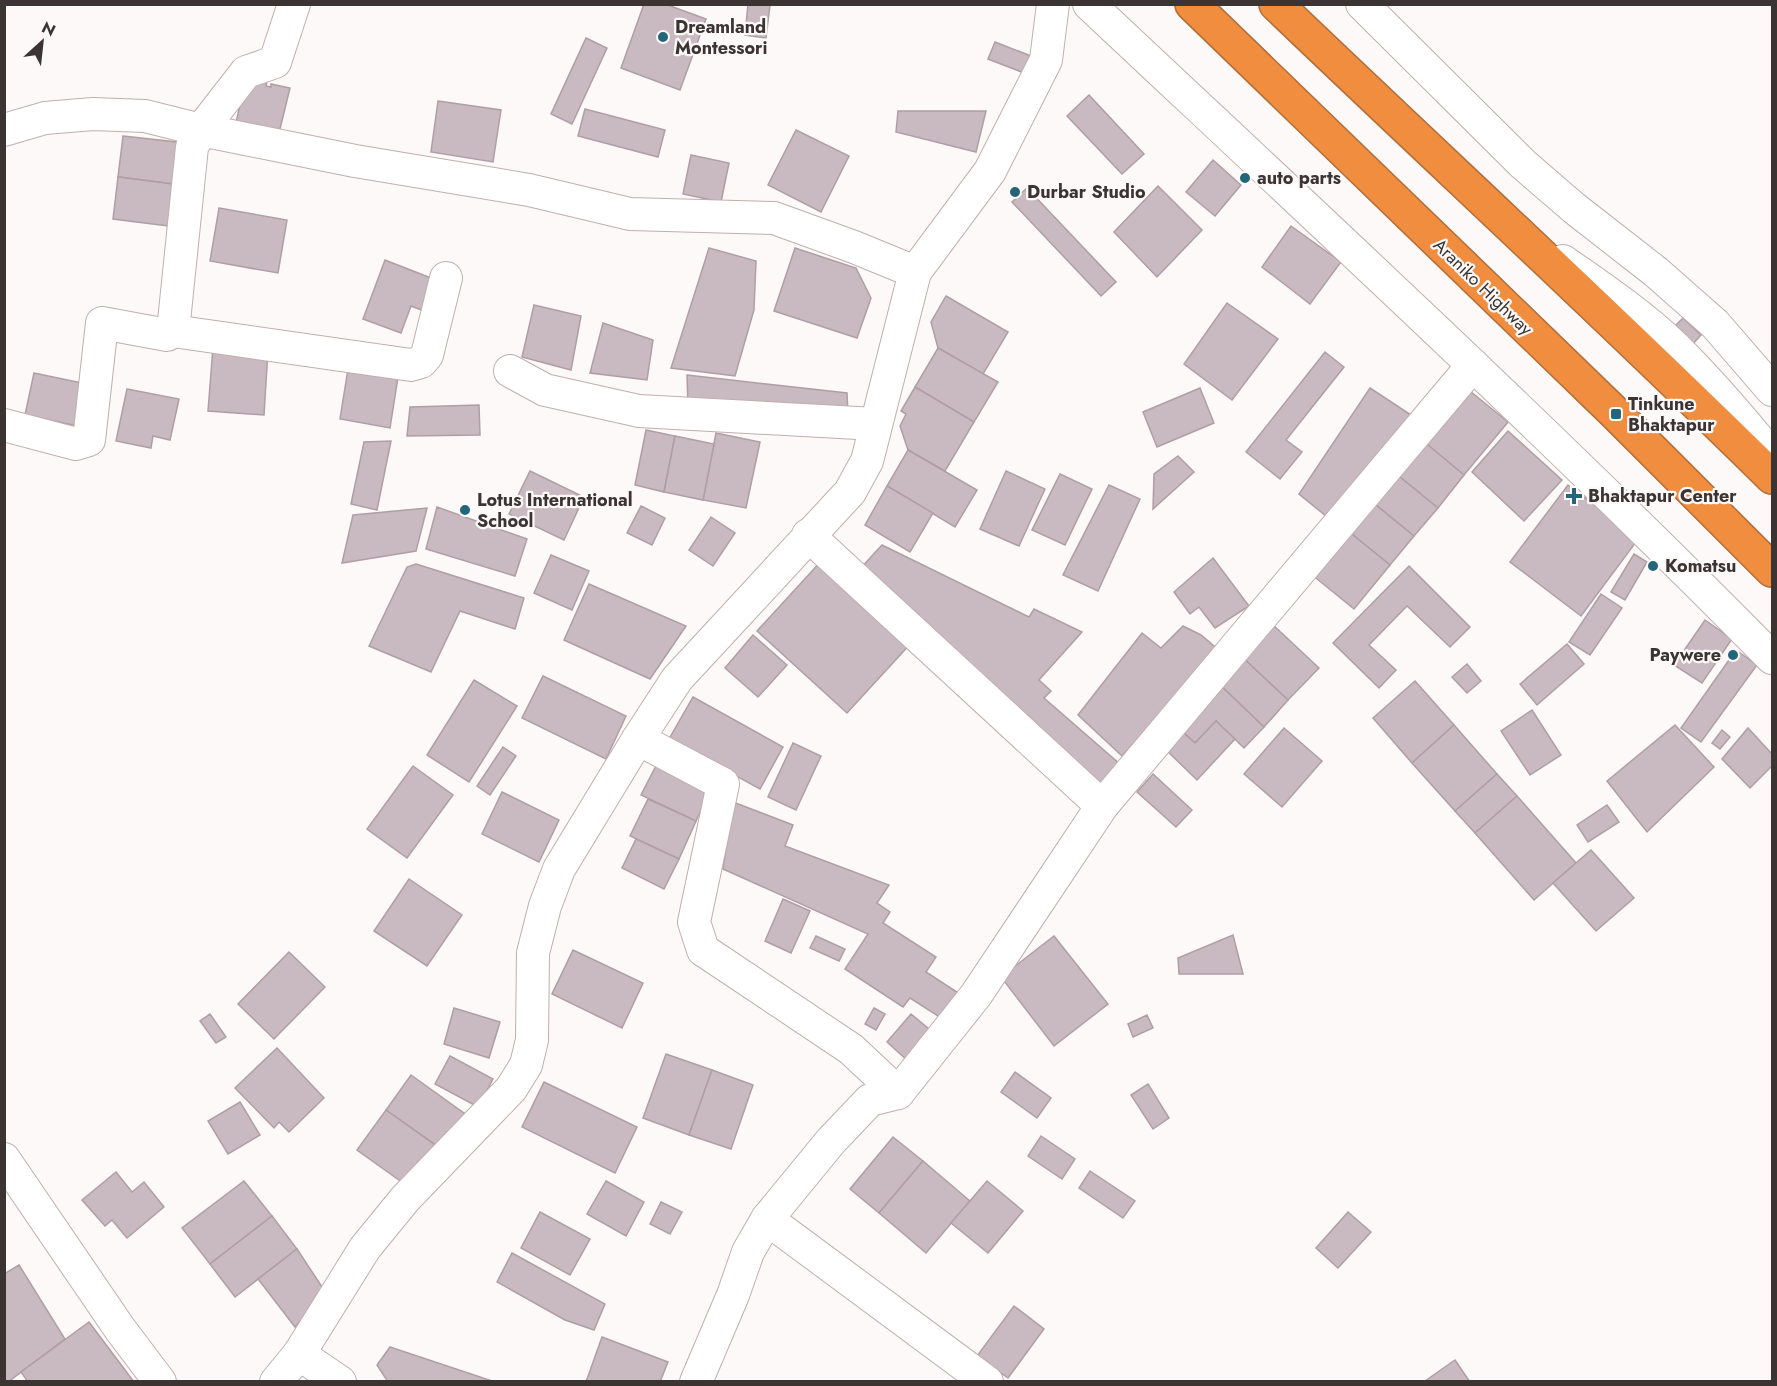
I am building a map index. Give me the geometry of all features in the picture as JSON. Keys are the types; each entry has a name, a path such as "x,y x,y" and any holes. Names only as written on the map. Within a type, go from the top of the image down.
{"highway":[{"name":"Araniko Highway","path":"1192,4 1616,414 1773,570"},
{"path":"1276,4 1773,477"}],"street":[{"path":"173,331 192,147 201,130 246,72 275,62 294,4"},
{"path":"276,1382 300,1354 365,1248 405,1199 511,1089 526,1065 532,1040 533,953 546,906 559,869 638,739 677,679 850,492 867,461 915,272 990,171 1046,60 1053,4"},
{"path":"1089,4 1473,365 1773,658"},
{"path":"1362,4 1523,164 1574,208 1656,272 1715,324 1773,390"},
{"path":"4,130 45,118 93,114 145,116 201,130 355,161 529,190 630,214 774,218 915,272"},
{"path":"1492,210 1613,297 1675,347 1731,406 1773,456"},
{"path":"4,425 76,444 89,440 102,323 167,335 173,331 411,365 421,362 427,355 446,278"},
{"path":"696,1382 733,1295 748,1252 767,1219 831,1141 870,1100 898,1093 976,995 1102,806 1473,365"},
{"path":"510,371 545,390 639,411 876,424"},
{"path":"808,535 1102,806"},
{"path":"638,739 723,784 694,922 702,950 851,1049 898,1093"},
{"path":"4,1159 120,1329 160,1382"},
{"path":"767,1219 987,1382"},
{"path":"300,1354 340,1382"}],"building":[{"name":"Dreamland Montessori","path":"644,4 665,4 706,19 680,90 621,68"},
{"path":"748,4 770,5 766,38 745,35"},
{"path":"586,38 607,48 572,124 551,114"},
{"path":"995,42 1031,56 1024,73 988,59"},
{"path":"246,76 267,81 266,86 271,87 271,84 290,88 279,133 236,123"},
{"path":"1089,95 1144,154 1122,174 1067,116"},
{"path":"438,101 501,110 493,162 431,152"},
{"path":"585,109 665,130 658,157 578,136"},
{"path":"898,111 986,111 976,152 896,132"},
{"path":"796,130 849,156 821,212 768,185"},
{"path":"123,136 186,143 181,185 118,177"},
{"path":"691,155 729,163 721,202 683,194"},
{"path":"1213,160 1241,185 1215,216 1186,192"},
{"path":"118,177 181,185 176,227 113,219"},
{"path":"1158,186 1202,230 1157,277 1114,232"},
{"path":"1027,188 1116,282 1101,296 1012,202"},
{"path":"219,208 287,220 278,273 210,261"},
{"path":"1291,226 1341,262 1310,304 1262,267"},
{"path":"709,248 756,261 754,310 735,376 671,368"},
{"path":"795,248 856,268 871,298 857,338 774,311"},
{"path":"385,260 441,282 429,313 411,306 401,333 363,319"},
{"path":"946,296 1008,332 983,374 938,348 931,322"},
{"path":"1227,303 1278,339 1232,400 1184,364"},
{"path":"534,305 581,316 571,370 522,357"},
{"path":"1683,318 1701,335 1691,346 1673,328"},
{"path":"603,323 653,340 647,380 590,373"},
{"path":"213,347 268,350 264,415 208,411"},
{"path":"938,348 998,382 974,422 915,387"},
{"path":"1325,352 1344,367 1286,440 1302,452 1280,479 1246,452"},
{"path":"348,369 398,377 390,428 340,419"},
{"path":"34,373 92,385 83,427 25,415"},
{"path":"687,375 847,393 848,414 688,407"},
{"path":"915,387 974,422 945,471 908,450 900,426 906,414 901,411"},
{"path":"1465,387 1508,422 1464,475 1422,440"},
{"path":"1200,388 1214,423 1157,447 1143,412"},
{"path":"1370,388 1411,415 1332,521 1299,494"},
{"path":"127,389 179,399 170,440 153,436 151,448 116,441"},
{"path":"479,405 480,435 407,436 410,407"},
{"path":"646,430 675,436 664,492 635,485"},
{"path":"1508,431 1562,480 1524,521 1472,472"},
{"path":"716,433 760,442 746,508 703,500"},
{"path":"675,436 714,444 703,500 664,492"},
{"path":"1422,440 1464,475 1438,508 1395,473"},
{"path":"391,441 377,510 351,504 364,442"},
{"path":"908,450 977,490 955,527 887,486"},
{"path":"1178,456 1194,472 1153,509 1154,474"},
{"path":"530,471 584,497 564,540 509,514"},
{"path":"1006,471 1045,489 1019,546 980,529"},
{"path":"1395,473 1438,508 1414,536 1371,501"},
{"path":"1060,474 1092,489 1065,545 1032,530"},
{"path":"1109,485 1140,499 1098,591 1063,575"},
{"path":"1568,485 1639,538 1581,616 1510,562"},
{"path":"887,486 933,513 910,552 865,525"},
{"path":"1371,501 1414,536 1390,565 1348,531"},
{"path":"641,506 665,518 652,545 627,533"},
{"path":"437,507 527,539 515,576 426,549"},
{"path":"427,508 416,551 342,563 353,515"},
{"path":"711,517 735,533 713,566 689,550"},
{"path":"1348,531 1390,565 1354,609 1311,574"},
{"path":"882,545 1029,617 1034,609 1082,632 1039,680 1051,691 1044,698 1121,765 1100,789 860,569"},
{"path":"1634,554 1647,562 1625,600 1611,592"},
{"path":"551,555 589,571 572,610 534,593"},
{"path":"1213,558 1249,606 1215,628 1199,607 1190,614 1174,592"},
{"path":"823,559 913,641 847,713 757,631"},
{"path":"416,564 524,598 515,629 460,611 431,672 369,646 407,567"},
{"path":"1409,566 1470,627 1450,647 1407,606 1369,645 1396,670 1379,688 1333,643"},
{"path":"589,584 686,626 650,679 564,640"},
{"path":"1601,594 1622,608 1590,655 1569,642"},
{"path":"1705,620 1732,639 1702,683 1674,665"},
{"path":"1272,624 1319,668 1288,700 1242,657"},
{"path":"1183,626 1201,635 1220,651 1122,756 1078,715 1142,633 1161,648"},
{"path":"753,635 787,665 758,697 725,668"},
{"path":"1567,644 1584,664 1537,705 1520,684"},
{"path":"1736,650 1757,665 1701,742 1681,728"},
{"path":"1242,657 1288,700 1264,727 1217,682"},
{"path":"1467,664 1481,681 1467,693 1452,677"},
{"path":"543,676 626,716 606,759 522,718"},
{"path":"474,680 517,706 469,782 427,755"},
{"path":"1415,681 1454,725 1412,763 1373,718"},
{"path":"1217,682 1264,727 1244,748 1216,721 1195,743 1176,726"},
{"path":"693,697 783,747 760,789 669,739"},
{"path":"1532,710 1561,755 1530,775 1501,731"},
{"path":"1216,721 1235,739 1197,780 1160,744 1176,726 1195,743"},
{"path":"1454,725 1497,774 1455,811 1412,763"},
{"path":"1675,725 1714,767 1647,832 1607,781"},
{"path":"1284,728 1322,761 1282,807 1244,774"},
{"path":"1748,728 1772,754 1772,766 1750,788 1722,759"},
{"path":"1722,730 1730,737 1720,749 1712,743"},
{"path":"793,743 821,756 796,810 768,797"},
{"path":"503,747 516,756 490,795 477,786"},
{"path":"658,762 712,787 696,821 641,795"},
{"path":"413,766 453,795 407,858 367,829"},
{"path":"1153,774 1192,810 1176,827 1137,792"},
{"path":"1497,774 1517,796 1475,833 1455,811"},
{"path":"502,792 559,820 539,862 482,834"},
{"path":"1517,796 1576,863 1534,900 1475,833"},
{"path":"648,799 696,821 679,859 630,836"},
{"path":"733,802 793,825 785,846 889,885 877,903 890,912 883,923 936,957 926,972 966,998 949,1023 910,998 903,1007 845,969 868,934 723,869"},
{"path":"1607,805 1619,822 1588,842 1577,825"},
{"path":"636,839 679,859 664,889 622,868"},
{"path":"1591,850 1634,898 1596,931 1553,883"},
{"path":"409,879 462,915 427,966 374,931"},
{"path":"783,899 810,911 791,953 765,941"},
{"path":"1233,935 1243,974 1179,974 1178,958"},
{"path":"816,936 845,949 839,961 810,948"},
{"path":"1054,936 1108,1004 1054,1046 1001,977"},
{"path":"573,950 643,983 622,1028 552,994"},
{"path":"289,952 325,987 274,1039 238,1004"},
{"path":"454,1008 500,1022 489,1058 444,1044"},
{"path":"874,1008 885,1014 876,1030 865,1024"},
{"path":"210,1014 226,1037 216,1043 200,1021"},
{"path":"911,1014 934,1033 909,1062 887,1042"},
{"path":"1147,1015 1153,1028 1133,1037 1128,1024"},
{"path":"277,1048 324,1098 289,1132 279,1122 274,1128 235,1088"},
{"path":"666,1054 712,1070 689,1135 643,1118"},
{"path":"450,1056 493,1079 478,1107 435,1084"},
{"path":"712,1070 753,1085 731,1149 689,1135"},
{"path":"1015,1072 1051,1098 1037,1118 1001,1092"},
{"path":"411,1075 468,1116 443,1150 386,1110"},
{"path":"544,1082 637,1127 615,1173 522,1127"},
{"path":"1148,1084 1169,1118 1153,1129 1131,1095"},
{"path":"240,1102 260,1135 228,1154 208,1121"},
{"path":"386,1110 435,1145 406,1185 357,1150"},
{"path":"1041,1136 1075,1159 1062,1179 1028,1156"},
{"path":"893,1137 923,1161 879,1213 850,1189"},
{"path":"923,1161 970,1201 926,1253 879,1213"},
{"path":"1090,1171 1135,1201 1123,1218 1079,1188"},
{"path":"116,1172 132,1192 144,1182 164,1207 127,1238 112,1220 105,1226 82,1200"},
{"path":"244,1181 272,1216 210,1264 182,1228"},
{"path":"606,1181 644,1202 626,1236 587,1214"},
{"path":"987,1181 1023,1211 988,1253 951,1223"},
{"path":"661,1202 682,1212 670,1234 650,1224"},
{"path":"540,1212 590,1239 570,1275 521,1248"},
{"path":"1348,1212 1371,1232 1338,1268 1316,1248"},
{"path":"272,1216 297,1249 235,1297 210,1264"},
{"path":"297,1249 326,1293 295,1327 258,1279"},
{"path":"512,1253 605,1304 594,1330 565,1320 497,1282"},
{"path":"19,1265 65,1339 8,1382 4,1382 4,1274"},
{"path":"1014,1306 1044,1329 1008,1378 977,1356"},
{"path":"89,1322 134,1382 28,1382 21,1372"},
{"path":"602,1337 668,1362 660,1382 586,1382"},
{"path":"390,1347 495,1382 388,1382 377,1365"},
{"path":"1455,1360 1470,1382 1425,1381"}],"place":[{"name":"Dreamland Montessori","path":"663,37"},
{"name":"auto parts","path":"1245,178"},
{"name":"Durbar Studio","path":"1015,192"},
{"name":"Tinkune Bhaktapur","path":"1616,414"},
{"name":"Bhaktapur Center","path":"1574,496"},
{"name":"Lotus International School","path":"465,510"},
{"name":"Komatsu","path":"1653,566"},
{"name":"Paywere","path":"1733,655"}]}
